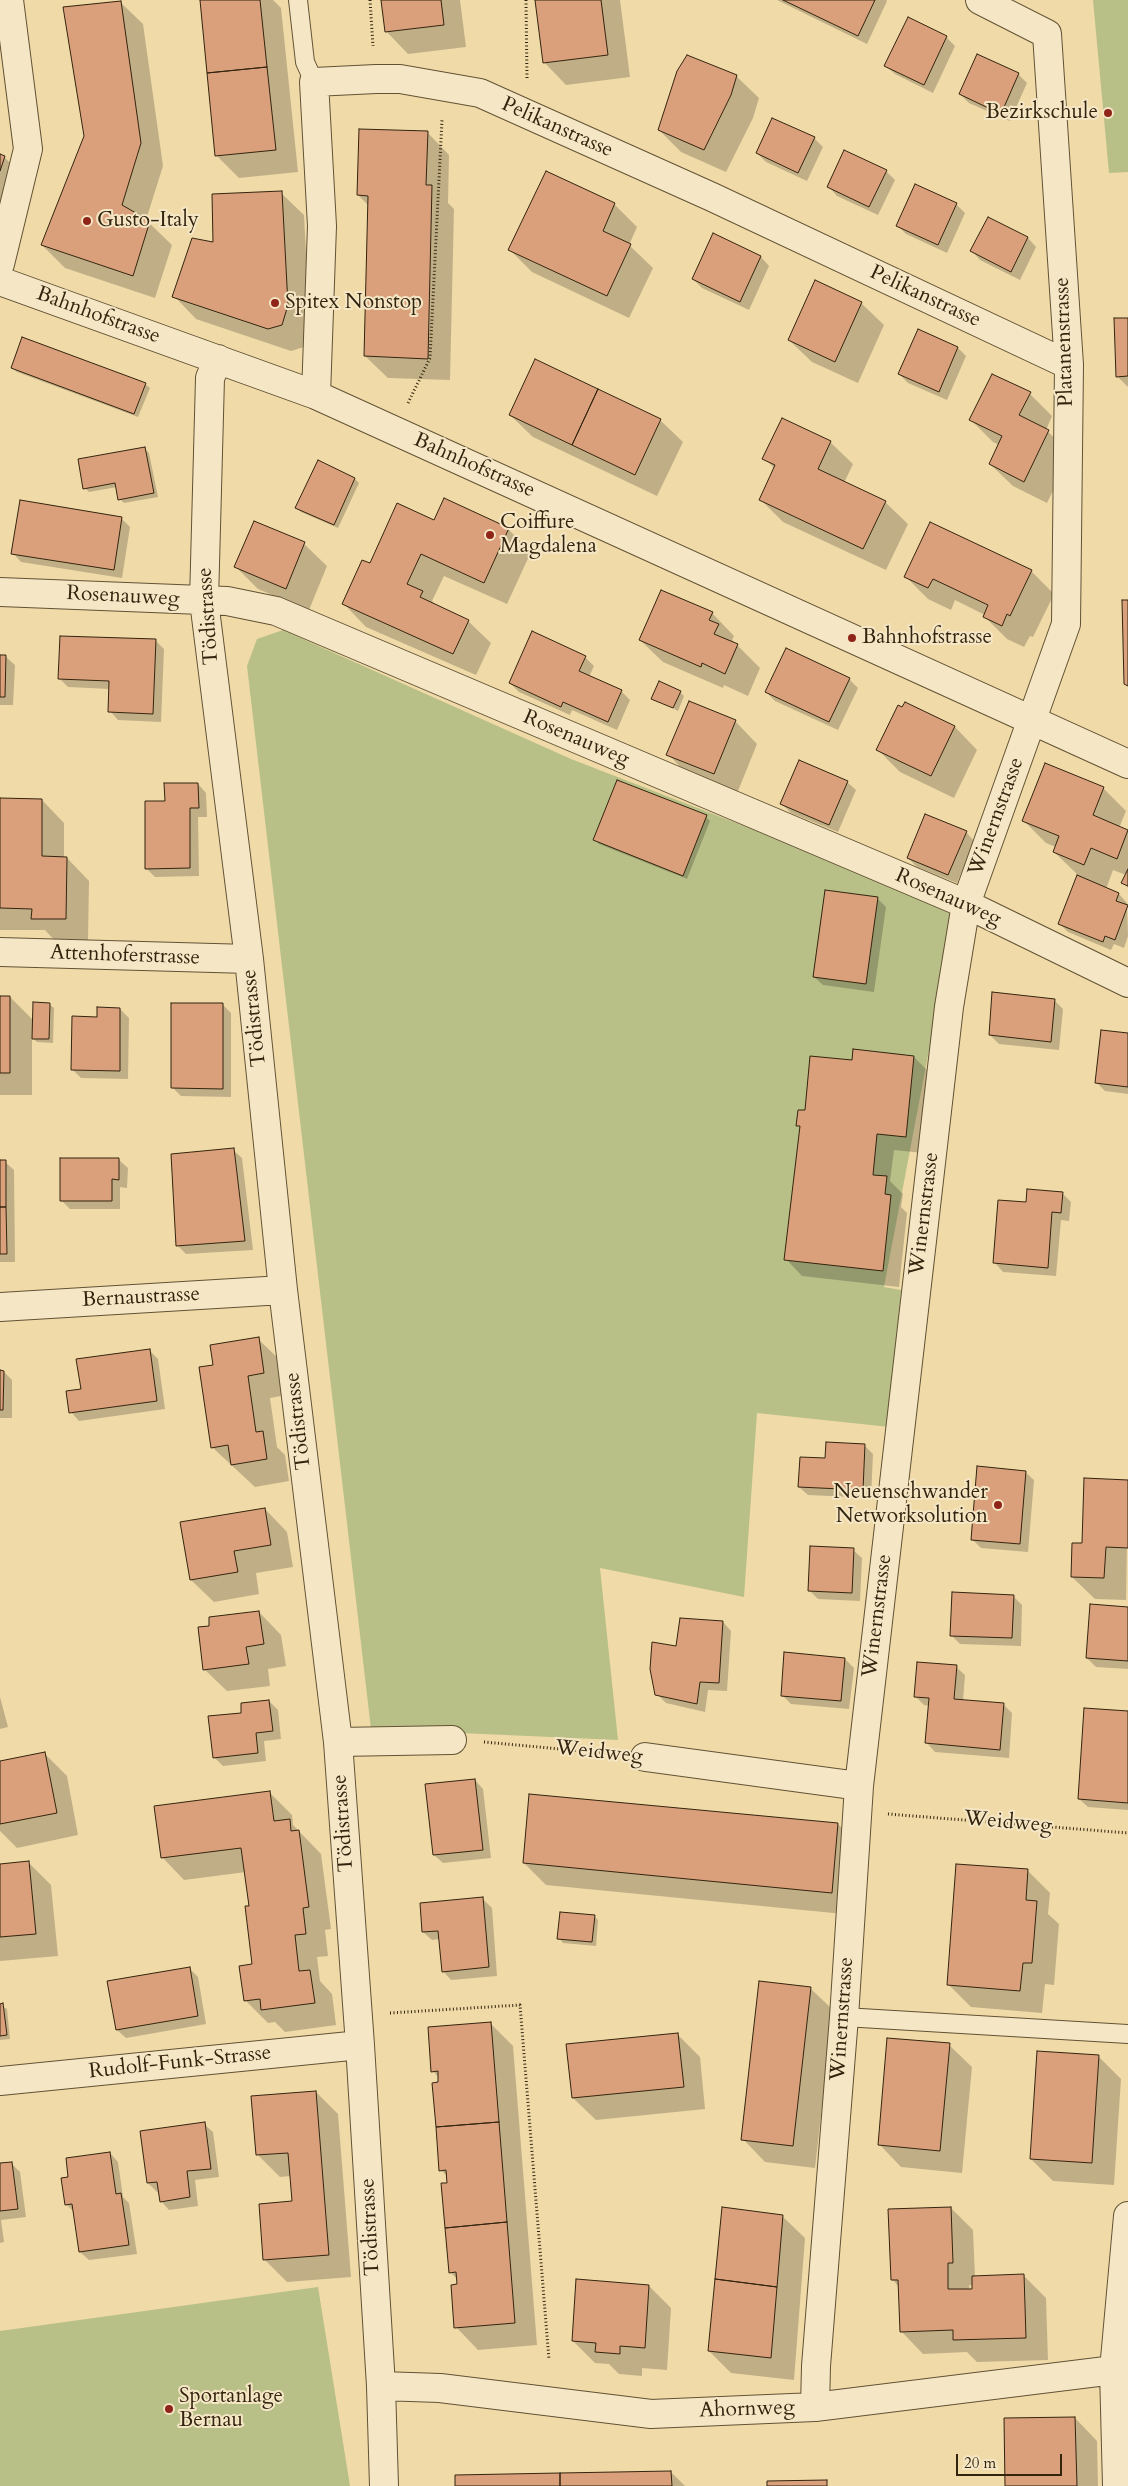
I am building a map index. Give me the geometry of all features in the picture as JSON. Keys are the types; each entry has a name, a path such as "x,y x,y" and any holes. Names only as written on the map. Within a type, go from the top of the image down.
{"street":[{"path":"0,264 28,149 9,0"},
{"name":"Platanenstrasse","path":"980,0 1047,34 1069,365 1066,624 1031,719"},
{"name":"Pelikanstrasse","path":"314,82 400,79 480,93 712,197 1069,365"},
{"path":"314,82 322,226 316,395"},
{"name":"Bahnhofstrasse","path":"0,281 316,395 1128,764"},
{"name":"Tödistrasse","path":"218,359 210,378 204,601 249,959 283,1290 338,1742 360,2045 384,2486"},
{"name":"Rosenauweg","path":"0,592 227,601 276,611 966,904 1128,983"},
{"name":"Winernstrasse","path":"816,2407 816,2366 844,2017 858,1799 949,1007 966,904 1031,719"},
{"name":"Attenhoferstrasse","path":"0,952 249,959"},
{"name":"Bernaustrasse","path":"0,1307 283,1290"},
{"path":"338,1742 452,1740"},
{"name":"Weidweg","path":"645,1757 858,1799"},
{"name":"Rudolf-Funk-Strasse","path":"0,2081 360,2045"},
{"path":"1118,2486 1114,2370 1128,2216"},
{"name":"Ahornweg","path":"380,2386 440,2388 651,2414 816,2407 1114,2370"}],"lane":[{"path":"298,0 305,62 314,82"},
{"path":"844,2017 1128,2034"}],"path":[{"path":"370,0 376,79"},
{"path":"521,111 526,96 528,64 526,0"},
{"path":"407,405 430,358 440,131 446,87"},
{"name":"Weidweg","path":"452,1740 645,1757"},
{"name":"Weidweg","path":"858,1799 1128,1833"},
{"path":"381,2014 520,2006 550,2360"}],"green space":[{"path":"1093,0 1128,0 1128,172 1109,173"},
{"path":"283,630 571,759 956,908 884,1287 901,1290 890,1427 757,1413 744,1597 600,1568 618,1740 371,1729 247,666 257,639"},
{"name":"Sportanlage Bernau","path":"318,2287 350,2486 0,2486 0,2331"}],"building":[{"path":"200,0 260,0 267,67 207,73"},
{"path":"381,0 441,0 444,25 385,32"},
{"path":"535,0 601,0 608,55 543,63"},
{"path":"783,0 875,0 858,36"},
{"path":"121,1 141,143 122,205 150,221 133,276 41,245 84,136 63,7"},
{"path":"908,17 947,36 924,85 884,66"},
{"path":"977,54 1019,73 1001,114 959,94"},
{"path":"687,55 737,75 731,95 704,150 658,130 677,71"},
{"path":"267,67 276,150 215,156 207,73"},
{"path":"772,118 815,137 798,173 756,153"},
{"path":"359,129 428,131 426,185 432,185 428,359 364,356 368,196 357,195"},
{"path":"844,150 887,170 869,207 827,187"},
{"path":"0,154 5,156 0,171"},
{"path":"546,171 615,203 603,231 631,244 607,296 508,250"},
{"path":"915,184 957,203 938,245 896,226"},
{"path":"282,191 288,305 282,325 268,329 172,297 192,238 213,242 212,194"},
{"path":"988,217 1028,237 1011,272 970,251"},
{"path":"713,233 761,256 740,302 692,279"},
{"path":"815,280 862,302 835,362 788,340"},
{"path":"1114,318 1128,318 1128,376 1116,377"},
{"path":"918,329 958,347 939,392 898,374"},
{"path":"22,337 146,383 134,414 11,368"},
{"path":"535,359 598,389 572,445 509,415"},
{"path":"992,374 1031,392 1019,415 1049,430 1024,482 989,464 1002,436 969,420"},
{"path":"598,389 661,419 635,475 572,445"},
{"path":"782,418 831,441 818,469 886,501 863,549 759,500 775,465 762,459"},
{"path":"145,447 154,493 118,500 115,483 83,489 78,459"},
{"path":"318,460 355,478 334,525 295,508"},
{"path":"444,498 509,528 484,583 421,554 407,584 423,591 420,597 469,620 453,654 342,604 362,560 370,563 397,503 434,520"},
{"path":"20,500 122,517 114,570 11,554"},
{"path":"254,521 305,542 286,589 234,567"},
{"path":"930,522 1032,570 1010,616 1007,614 1002,626 983,617 988,605 933,579 928,588 904,577"},
{"path":"661,590 713,612 709,620 719,624 714,634 738,644 725,674 702,663 701,667 639,640"},
{"path":"1122,600 1128,600 1128,686 1124,684"},
{"path":"532,631 586,656 579,671 622,690 608,722 563,702 561,707 509,683"},
{"path":"60,636 156,639 153,714 108,712 109,681 58,679"},
{"path":"786,648 850,678 829,722 765,692"},
{"path":"0,655 6,655 5,697 0,697"},
{"path":"659,681 681,691 673,708 651,699"},
{"path":"689,701 736,720 714,774 666,755"},
{"path":"905,702 955,726 931,776 876,750 898,705 902,707"},
{"path":"799,760 848,781 829,825 780,804"},
{"path":"1045,763 1104,787 1093,815 1128,830 1117,859 1091,848 1084,865 1053,852 1059,836 1022,821"},
{"path":"617,780 707,815 683,876 593,840"},
{"path":"164,783 198,783 199,808 190,808 190,868 145,869 145,801 165,801"},
{"path":"0,798 42,799 42,856 67,857 66,919 31,919 32,909 0,908"},
{"path":"925,814 967,831 948,875 907,858"},
{"path":"1128,869 1128,886 1121,883"},
{"path":"1077,875 1119,893 1116,901 1128,905 1115,940 1105,936 1103,942 1058,924"},
{"path":"825,890 878,897 866,984 813,977"},
{"path":"992,992 1055,999 1051,1042 989,1035"},
{"path":"0,996 10,996 10,1073 0,1073"},
{"path":"33,1002 50,1003 49,1039 32,1039"},
{"path":"171,1003 223,1003 223,1089 171,1088"},
{"path":"97,1007 120,1008 120,1071 71,1070 72,1016 97,1017"},
{"path":"1101,1030 1128,1033 1128,1087 1095,1083"},
{"path":"853,1049 914,1056 906,1137 877,1134 873,1175 887,1176 885,1194 891,1195 883,1271 784,1260 800,1126 796,1126 798,1110 805,1110 810,1056 852,1060"},
{"path":"234,1148 245,1241 176,1246 171,1154"},
{"path":"60,1158 119,1158 119,1180 112,1179 112,1201 60,1201"},
{"path":"0,1160 6,1160 6,1207 0,1207"},
{"path":"1027,1189 1063,1192 1061,1213 1052,1212 1048,1268 993,1263 998,1200 1026,1202"},
{"path":"0,1207 6,1207 7,1254 0,1254"},
{"path":"259,1337 264,1373 248,1376 256,1432 263,1431 267,1459 231,1465 228,1445 211,1448 199,1367 213,1365 210,1345"},
{"path":"150,1349 157,1401 69,1413 66,1391 81,1389 76,1359"},
{"path":"0,1370 4,1371 3,1410 0,1410"},
{"path":"826,1442 865,1444 863,1490 798,1487 800,1457 825,1458"},
{"name":"Neuenschwander Networksolution","path":"977,1466 1026,1471 1020,1544 971,1540"},
{"path":"1084,1478 1128,1480 1128,1548 1106,1547 1104,1578 1071,1577 1072,1543 1082,1543"},
{"path":"265,1508 271,1545 234,1551 238,1572 190,1580 180,1522"},
{"path":"810,1546 854,1548 852,1593 808,1591"},
{"path":"952,1592 1014,1595 1012,1638 950,1636"},
{"path":"1090,1604 1128,1607 1128,1661 1086,1658"},
{"path":"259,1611 264,1644 246,1647 249,1664 203,1670 198,1627 209,1626 209,1617"},
{"path":"680,1618 723,1621 719,1683 700,1682 697,1704 655,1695 650,1669 652,1642 676,1646"},
{"path":"784,1652 845,1658 841,1701 781,1696"},
{"path":"917,1662 957,1665 954,1699 1004,1703 1000,1750 925,1743 929,1698 914,1697"},
{"path":"269,1700 273,1731 256,1733 258,1753 213,1758 208,1716 241,1713 241,1703"},
{"path":"1084,1708 1128,1711 1128,1803 1078,1799"},
{"path":"45,1752 57,1813 0,1824 0,1761"},
{"path":"475,1779 483,1850 433,1855 425,1784"},
{"path":"270,1791 274,1821 290,1819 291,1831 299,1830 309,1907 303,1908 306,1934 295,1935 299,1971 310,1970 315,2003 261,2010 260,1999 244,2001 239,1966 252,1964 245,1906 249,1906 241,1848 161,1858 154,1806"},
{"path":"529,1794 838,1823 832,1893 523,1863"},
{"path":"29,1861 36,1934 0,1937 0,1864"},
{"path":"956,1864 1028,1869 1026,1900 1037,1901 1032,1963 1023,1963 1020,1991 947,1985"},
{"path":"483,1897 489,1967 442,1972 438,1931 422,1932 420,1903"},
{"path":"560,1912 595,1915 592,1942 557,1939"},
{"path":"190,1967 198,2016 116,2030 107,1981"},
{"path":"759,1981 811,1987 793,2146 741,2140"},
{"path":"3,2003 7,2035 0,2036 0,2004"},
{"path":"491,2022 499,2122 436,2127 432,2083 438,2082 438,2071 431,2072 428,2027"},
{"path":"678,2033 684,2087 572,2098 566,2044"},
{"path":"887,2038 950,2043 940,2151 878,2145"},
{"path":"1037,2051 1099,2055 1092,2163 1030,2159"},
{"path":"316,2091 329,2255 263,2260 259,2204 292,2201 288,2153 256,2155 251,2096"},
{"path":"205,2122 211,2169 187,2171 190,2197 160,2202 157,2182 147,2183 140,2131"},
{"path":"499,2122 507,2222 445,2228 441,2183 447,2183 446,2170 439,2171 436,2127"},
{"path":"110,2152 116,2194 121,2193 129,2245 79,2252 72,2204 65,2205 61,2178 68,2177 66,2158"},
{"path":"12,2162 18,2209 0,2211 0,2163"},
{"path":"722,2207 783,2215 777,2287 715,2279"},
{"path":"951,2207 953,2263 948,2263 948,2289 972,2289 972,2276 1024,2274 1026,2338 953,2340 953,2330 900,2332 898,2280 891,2280 888,2209"},
{"path":"507,2222 515,2323 454,2328 451,2285 457,2284 456,2272 449,2273 445,2228"},
{"path":"576,2279 649,2285 645,2348 620,2346 620,2354 595,2352 596,2343 572,2341"},
{"path":"715,2279 777,2287 771,2358 708,2351"},
{"path":"1075,2417 1077,2486 1005,2486 1004,2418"},
{"path":"671,2471 672,2486 560,2486 560,2473"},
{"path":"560,2473 560,2486 455,2486 455,2475"},
{"path":"827,2480 827,2486 767,2486 767,2481"}],"place":[{"name":"Bezirkschule","path":"1108,113"},
{"name":"Gusto-Italy","path":"87,221"},
{"name":"Spitex Nonstop","path":"275,303"},
{"name":"Coiffure Magdalena","path":"490,535"},
{"name":"Bahnhofstrasse","path":"852,638"},
{"name":"Neuenschwander Networksolution","path":"998,1505"},
{"name":"Sportanlage Bernau","path":"169,2409"}]}
